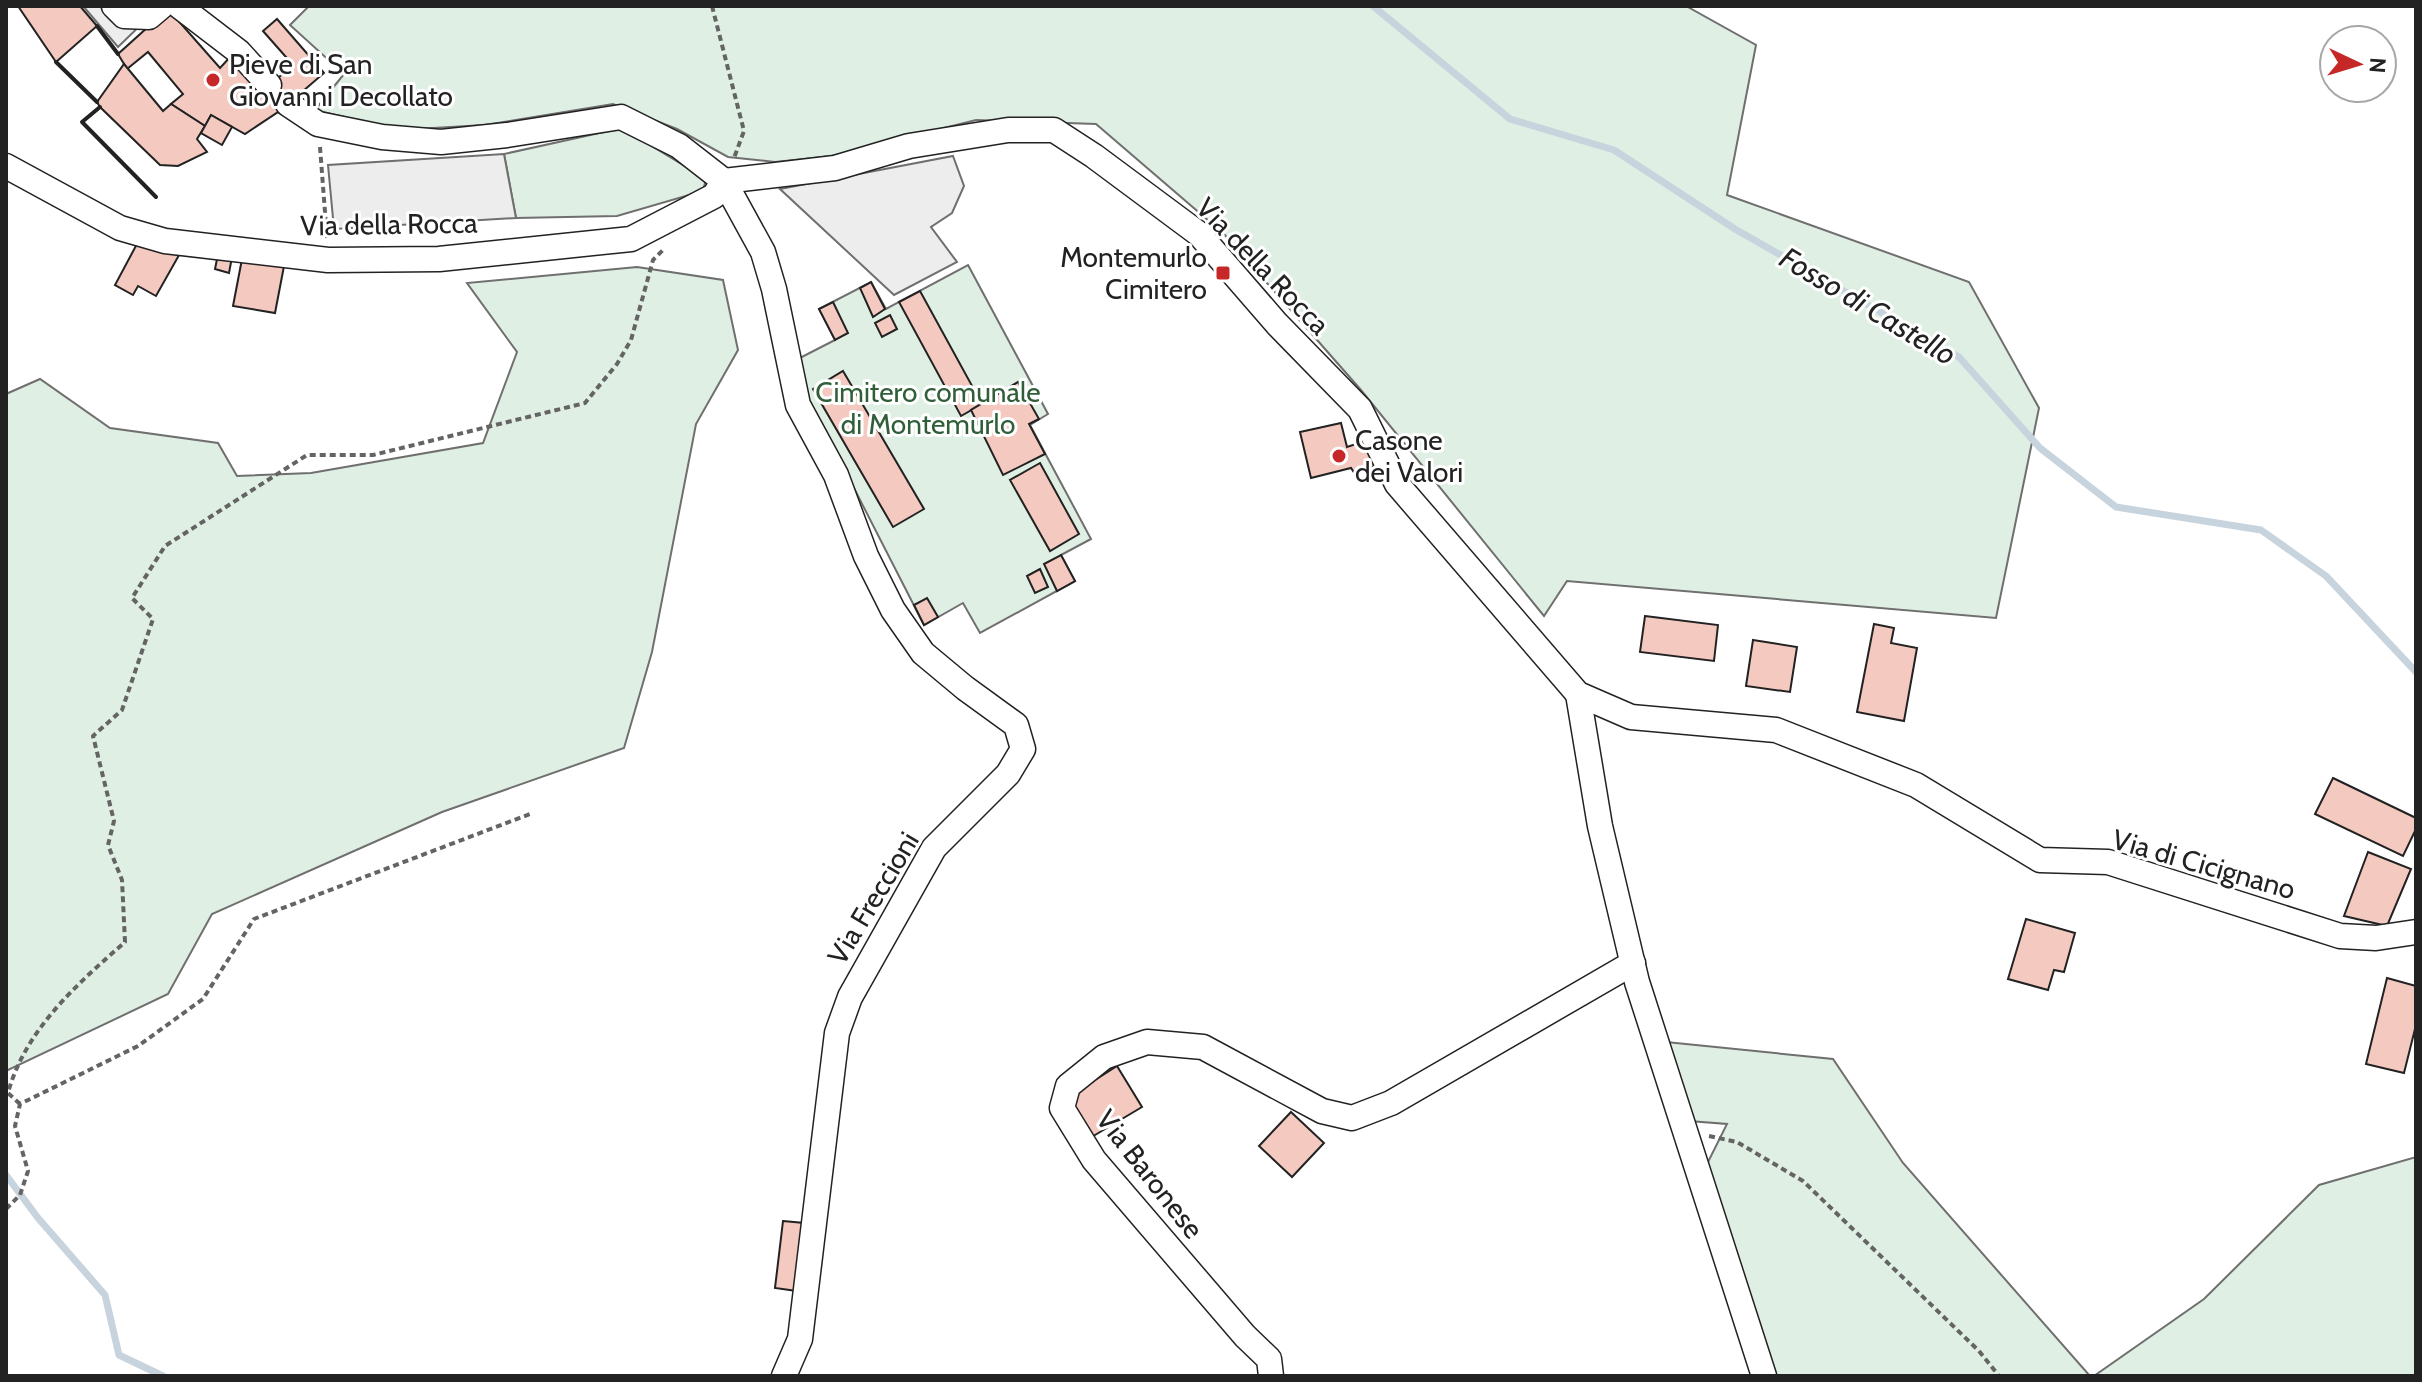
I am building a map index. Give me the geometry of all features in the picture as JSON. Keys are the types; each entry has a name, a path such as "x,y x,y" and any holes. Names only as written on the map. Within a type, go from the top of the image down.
{"street":[{"path":"114,6 124,16 156,12"},
{"path":"179,6 239,52 269,85"},
{"path":"288,104 318,124 382,137 441,142 621,117 679,146 724,181"},
{"name":"Via della Rocca","path":"6,166 120,228 165,241 328,260 439,259 631,239 714,196 724,181 835,168 909,146 1008,130 1054,130 1199,234 1277,324 1360,409 1397,484 1578,694"},
{"name":"Via Freccioni","path":"724,181 763,252 774,289 798,405 836,475 866,556 893,610 923,653 1016,725 1023,749 1008,774 934,848 850,997 837,1033 800,1339 784,1376"},
{"path":"1578,694 1600,826 1637,982 1764,1376"},
{"name":"Via di Cicignano","path":"1578,694 1631,717 1776,730 1916,785 2040,860 2108,862 2340,936 2376,938 2416,932"},
{"name":"Via Baronese","path":"1271,1376 1269,1359 1245,1336 1094,1160 1062,1108 1068,1086 1104,1057 1147,1042 1203,1047 1322,1111 1352,1118 1404,1095 1633,963"}],"path":[{"path":"712,6 744,131 724,181"},
{"path":"318,124 328,260"},
{"path":"20,1104 8,1093 15,1068 78,983 125,942 122,880 108,845 114,821 93,736 122,710 153,619 132,598 165,546 307,455 373,455 585,403 617,364 631,340 653,260 663,249"},
{"path":"20,1104 138,1046 203,999 254,919 530,814"},
{"path":"6,1209 20,1195 28,1171 15,1126 20,1104"},
{"path":"1683,1131 1737,1142 1803,1181 1979,1351 1999,1376"}],"green space":[{"path":"309,6 1686,6 1756,45 1727,195 1969,282 2039,408 1996,618 1567,581 1544,616 1361,390 1224,234 1096,124 976,120 832,156 775,162 728,157 677,129 613,104 485,125 398,130 315,110 344,74 290,25"},
{"path":"622,128 706,179 703,191 617,216 516,218 504,154"},
{"name":"Cimitero comunale di Montemurlo","path":"968,265 1048,414 1030,425 1091,539 1061,555 1075,581 980,633 963,603 924,625 790,363 835,340 819,309 871,282 886,309"},
{"path":"637,267 723,280 738,350 696,424 652,652 624,748 442,812 212,914 168,994 6,1071 6,394 40,379 110,428 218,443 237,476 311,473 483,443 517,352 467,283"},
{"path":"1666,1042 1833,1059 1903,1163 2090,1376 1774,1376 1704,1170 1727,1124 1689,1121"},
{"path":"2416,1157 2416,1376 2094,1376 2204,1299 2319,1185"}],"shaded area":[{"path":"83,6 140,6 149,17 118,47"},
{"path":"504,154 516,218 334,229 328,165"},
{"path":"953,156 964,186 952,213 931,227 957,262 894,295 780,189"}],"building":[{"path":"18,6 80,6 97,26 56,62"},
{"name":"Pieve di San Giovanni Decollato","path":"168,9 220,68 231,56 281,110 245,134 211,115 205,126 171,104 183,94 148,52 127,69 118,54"},
{"path":"277,19 324,73 281,110 264,90 293,65 263,31"},
{"path":"124,64 163,111 171,104 205,126 197,139 207,152 178,166 160,165 100,107 97,102"},
{"path":"211,115 232,127 222,145 201,133"},
{"path":"138,242 183,248 156,296 138,286 133,295 115,285"},
{"path":"218,254 232,257 229,273 215,269"},
{"path":"242,259 284,266 275,313 233,306"},
{"path":"871,282 885,309 873,317 860,288"},
{"path":"920,291 982,404 961,416 899,302"},
{"path":"833,302 848,333 835,340 819,309"},
{"path":"890,315 897,329 882,337 875,323"},
{"path":"843,371 924,509 893,527 813,389"},
{"path":"1018,382 1039,419 1029,424 1045,454 1003,475 971,410"},
{"name":"Casone dei Valori","path":"1341,423 1347,447 1365,441 1377,465 1355,474 1351,468 1311,478 1300,432"},
{"path":"1040,463 1079,534 1050,551 1010,480"},
{"path":"1061,555 1075,581 1057,591 1044,564"},
{"path":"1040,569 1048,587 1035,593 1027,576"},
{"path":"927,598 938,617 924,625 914,605"},
{"path":"1645,616 1718,625 1714,661 1640,652"},
{"path":"1874,624 1894,628 1891,643 1917,648 1904,721 1857,712"},
{"path":"1753,640 1797,647 1790,692 1746,686"},
{"path":"2333,778 2416,818 2416,829 2403,856 2315,814"},
{"path":"2368,852 2411,869 2387,926 2344,916"},
{"path":"2026,919 2075,933 2064,972 2054,970 2048,990 2008,979"},
{"path":"2387,978 2416,986 2416,1025 2404,1073 2366,1064"},
{"path":"1117,1066 1142,1107 1090,1138 1071,1106 1081,1089"},
{"path":"1291,1112 1324,1143 1292,1177 1259,1146"},
{"path":"783,1221 804,1223 797,1291 775,1288"}],"waterway":[{"name":"Fosso di Castello","path":"1373,6 1510,119 1614,150 1735,229 1959,357 2040,448 2116,507 2261,530 2326,576 2416,672"},
{"path":"6,1175 38,1218 105,1295 119,1355 163,1376"}],"wall":[{"path":"97,26 118,54"},
{"path":"56,62 97,102"},
{"path":"100,107 82,122 156,197"}],"place":[{"name":"Pieve di San Giovanni Decollato","path":"213,80"},
{"name":"Montemurlo Cimitero","path":"1223,273"},
{"name":"Casone dei Valori","path":"1339,456"}]}
